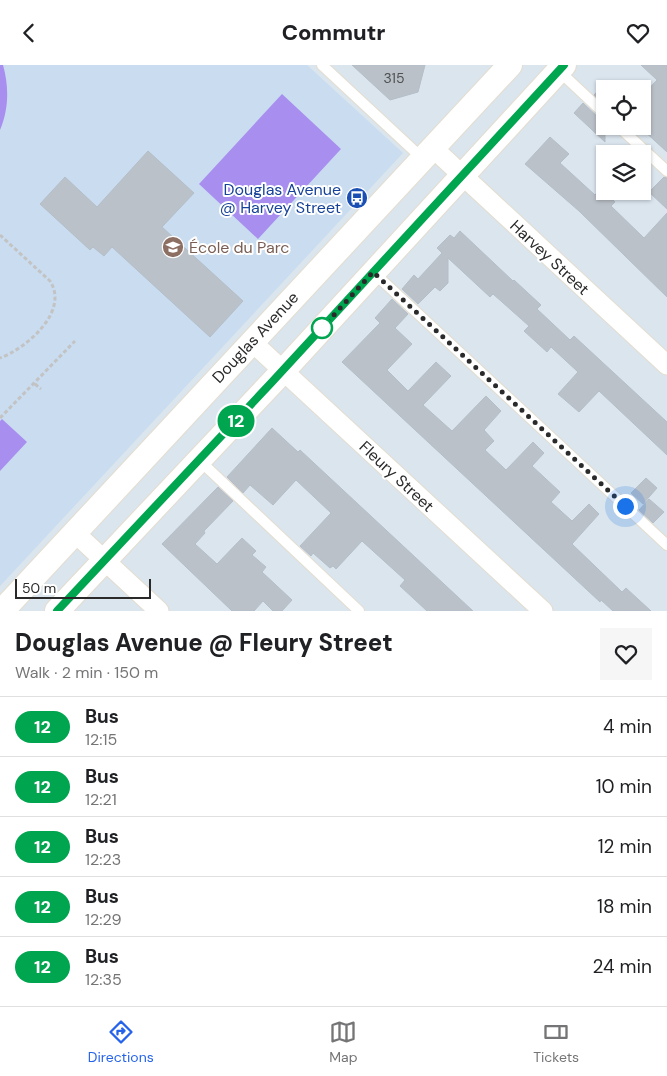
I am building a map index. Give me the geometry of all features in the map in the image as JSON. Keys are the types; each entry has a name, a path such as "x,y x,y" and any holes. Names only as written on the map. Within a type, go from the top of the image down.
{"street":[{"name":"Douglas Avenue","path":"2,611 251,341 510,65"},
{"path":"57,611 283,371 561,68"},
{"name":"Harvey Street","path":"428,153 463,176 667,365"},
{"name":"Fleury Street","path":"251,341 543,611"},
{"path":"74,532 159,611"}],"lane":[{"path":"322,65 428,153"},
{"path":"561,68 596,105"},
{"path":"628,135 667,171"},
{"path":"373,272 667,545"},
{"path":"199,460 359,611"}],"path":[{"path":"0,235 50,281 53,286 54,298 50,316 45,325 26,343 9,355 0,358"},
{"path":"0,419 75,341"},
{"path":"69,348 73,351"},
{"path":"35,384 41,389"}],"shaded area":[{"name":"École du Parc","path":"0,65 307,65 403,153 0,586"},
{"path":"0,65 3,65 5,73 7,97 5,114 0,130"},
{"path":"282,94 341,149 258,239 199,184"},
{"path":"2,419 27,442 0,471 0,421"}],"building":[{"path":"352,65 425,65 418,92 390,100"},
{"path":"641,65 667,65 667,152 649,135 651,135 651,86 657,80"},
{"path":"583,103 596,115 596,134 574,113"},
{"path":"598,135 605,135 605,142"},
{"path":"550,137 569,154 560,163 595,195 596,194 596,200 613,200 615,202 611,206 644,238 667,213 667,297 579,211 525,164"},
{"path":"148,151 194,193 162,227 243,301 210,337 112,247 104,256 93,247 90,250 40,204 65,177 97,207"},
{"path":"664,177 667,178 667,209 651,194 651,190"},
{"path":"460,231 541,305 537,309 570,340 574,336 667,422 667,455 599,391 579,412 558,394 578,372 551,347 547,352 524,331 529,326 493,294 490,297 448,258 448,283 440,291 435,287 418,304 402,289 414,275 418,279 442,253 437,248 450,235 454,238"},
{"path":"392,299 408,314 395,328 412,344 387,370 408,391 436,362 451,376 423,405 452,431 486,396 501,411 484,430 494,441 485,450 506,470 533,442 544,453 532,466 560,492 551,502 572,521 589,504 599,514 572,544 622,592 626,588 651,611 613,611 601,600 600,602 342,362 380,323 375,318"},
{"path":"272,428 298,452 300,450 473,611 427,611 400,586 405,580 362,541 336,569 333,566 330,568 313,553 311,556 300,546 331,513 296,480 273,505 250,485 243,493 227,477"},
{"path":"646,478 657,488 643,504 631,493"},
{"path":"218,487 233,501 204,531 205,533 195,544 217,564 242,538 256,551 252,555 266,567 262,572 292,600 282,611 273,611 263,601 254,611 232,611 162,544"},
{"path":"649,499 664,512 653,523 639,510"}],"bus line":[{"name":"12","path":"57,611 272,382 564,65"}],"place":[{"name":"Douglas Avenue @ Harvey Street","path":"357,198"},
{"name":"École du Parc","path":"173,247"}],"route":[{"path":"322,328 373,272 625,506"}]}
